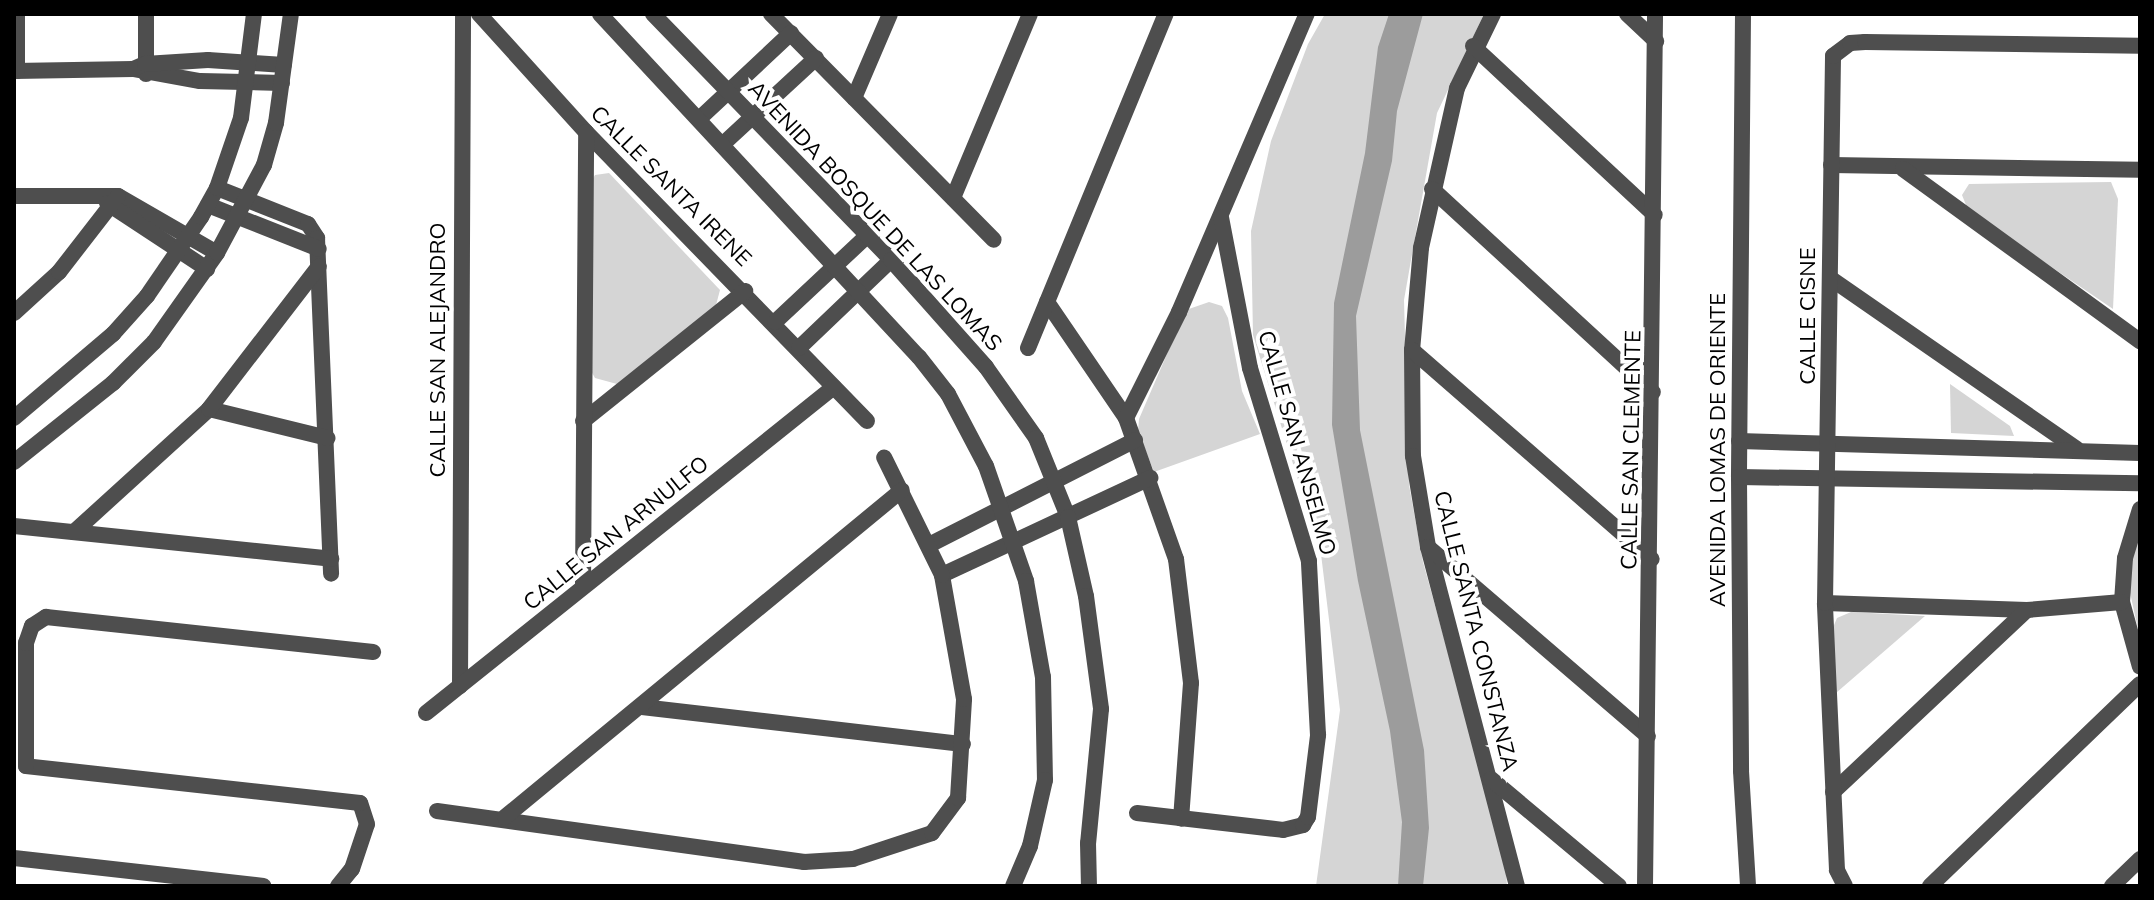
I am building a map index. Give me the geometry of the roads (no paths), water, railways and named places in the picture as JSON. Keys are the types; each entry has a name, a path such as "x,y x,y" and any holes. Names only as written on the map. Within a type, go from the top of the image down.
{"street":[{"path":"17,14 15,71 141,70 250,61 284,65"},
{"path":"141,70 146,14"},
{"path":"14,418 113,334 190,236 217,188 241,118 254,14"},
{"path":"14,462 113,383 154,342 217,253 264,165 282,83 291,14"},
{"name":"CALLE SAN ALEJANDRO","path":"460,686 463,14"},
{"name":"CALLE SANTA IRENE","path":"479,14 586,132 745,291 867,421"},
{"path":"600,14 860,289 948,394 1002,510 1026,581 1043,677 1047,741 1038,812 1013,886"},
{"name":"AVENIDA BOSQUE DE LAS LOMAS","path":"653,14 891,260 1008,396 1056,482 1068,517 1086,596 1101,709 1088,843 1089,886"},
{"path":"771,14 994,240"},
{"path":"854,98 890,14"},
{"path":"953,198 1030,14"},
{"path":"1028,348 1166,14"},
{"path":"1126,418 1221,218 1307,14"},
{"name":"CALLE SANTA CONSTANZA","path":"1493,14 1473,46 1457,88 1421,248 1412,350 1413,456 1428,547 1517,886"},
{"path":"1627,14 1656,41"},
{"name":"CALLE SAN CLEMENTE","path":"1645,886 1652,559 1655,14"},
{"name":"AVENIDA LOMAS DE ORIENTE","path":"1743,14 1739,477 1741,771 1748,886"},
{"path":"699,119 791,33"},
{"name":"CALLE CISNE","path":"1845,886 1837,870 1825,603 1830,447 1830,66 1839,49 1850,43 2140,46"},
{"path":"1473,46 1655,215"},
{"path":"722,145 816,58"},
{"path":"141,70 282,83"},
{"path":"583,586 586,132"},
{"path":"1831,165 1903,169 2140,170"},
{"path":"1903,169 2140,341"},
{"path":"14,526 331,567 319,249 308,224 217,188"},
{"path":"1432,189 1653,392"},
{"path":"14,196 111,201 190,236 217,253"},
{"path":"111,201 207,269"},
{"path":"14,313 59,272 111,201"},
{"path":"208,205 319,249"},
{"name":"CALLE SAN ANSELMO","path":"1181,819 1283,830 1303,825 1318,735 1309,561 1250,368 1221,218"},
{"path":"775,322 867,236"},
{"path":"799,348 891,260"},
{"path":"74,532 209,409 319,266"},
{"path":"1830,278 2077,449"},
{"path":"583,421 745,291"},
{"path":"1047,302 1126,418 1150,478 1176,559 1186,618 1191,683 1181,819 1137,813"},
{"path":"1412,350 1652,559"},
{"name":"CALLE SAN ARNULFO","path":"426,713 834,387"},
{"path":"209,409 327,438"},
{"path":"931,544 1135,440"},
{"path":"1739,441 1830,447 2077,449 2140,453"},
{"path":"437,811 505,817 804,862 853,859 932,833 958,798 964,699 942,575 931,544 884,457"},
{"path":"1739,477 1828,475 2140,483"},
{"path":"942,575 1150,478"},
{"path":"505,817 902,490"},
{"path":"2140,509 2125,558 2122,602 2140,667"},
{"path":"1428,547 1648,736"},
{"path":"1825,603 2027,610 2122,602"},
{"path":"1833,792 2027,610"},
{"path":"338,886 352,869 367,824 360,803 26,766 20,642 32,626 46,617 373,652"},
{"path":"1930,886 2140,684"},
{"path":"642,707 963,744"},
{"path":"1490,778 1619,886"},
{"path":"14,858 263,886"},
{"path":"2112,886 2140,859"}]}
